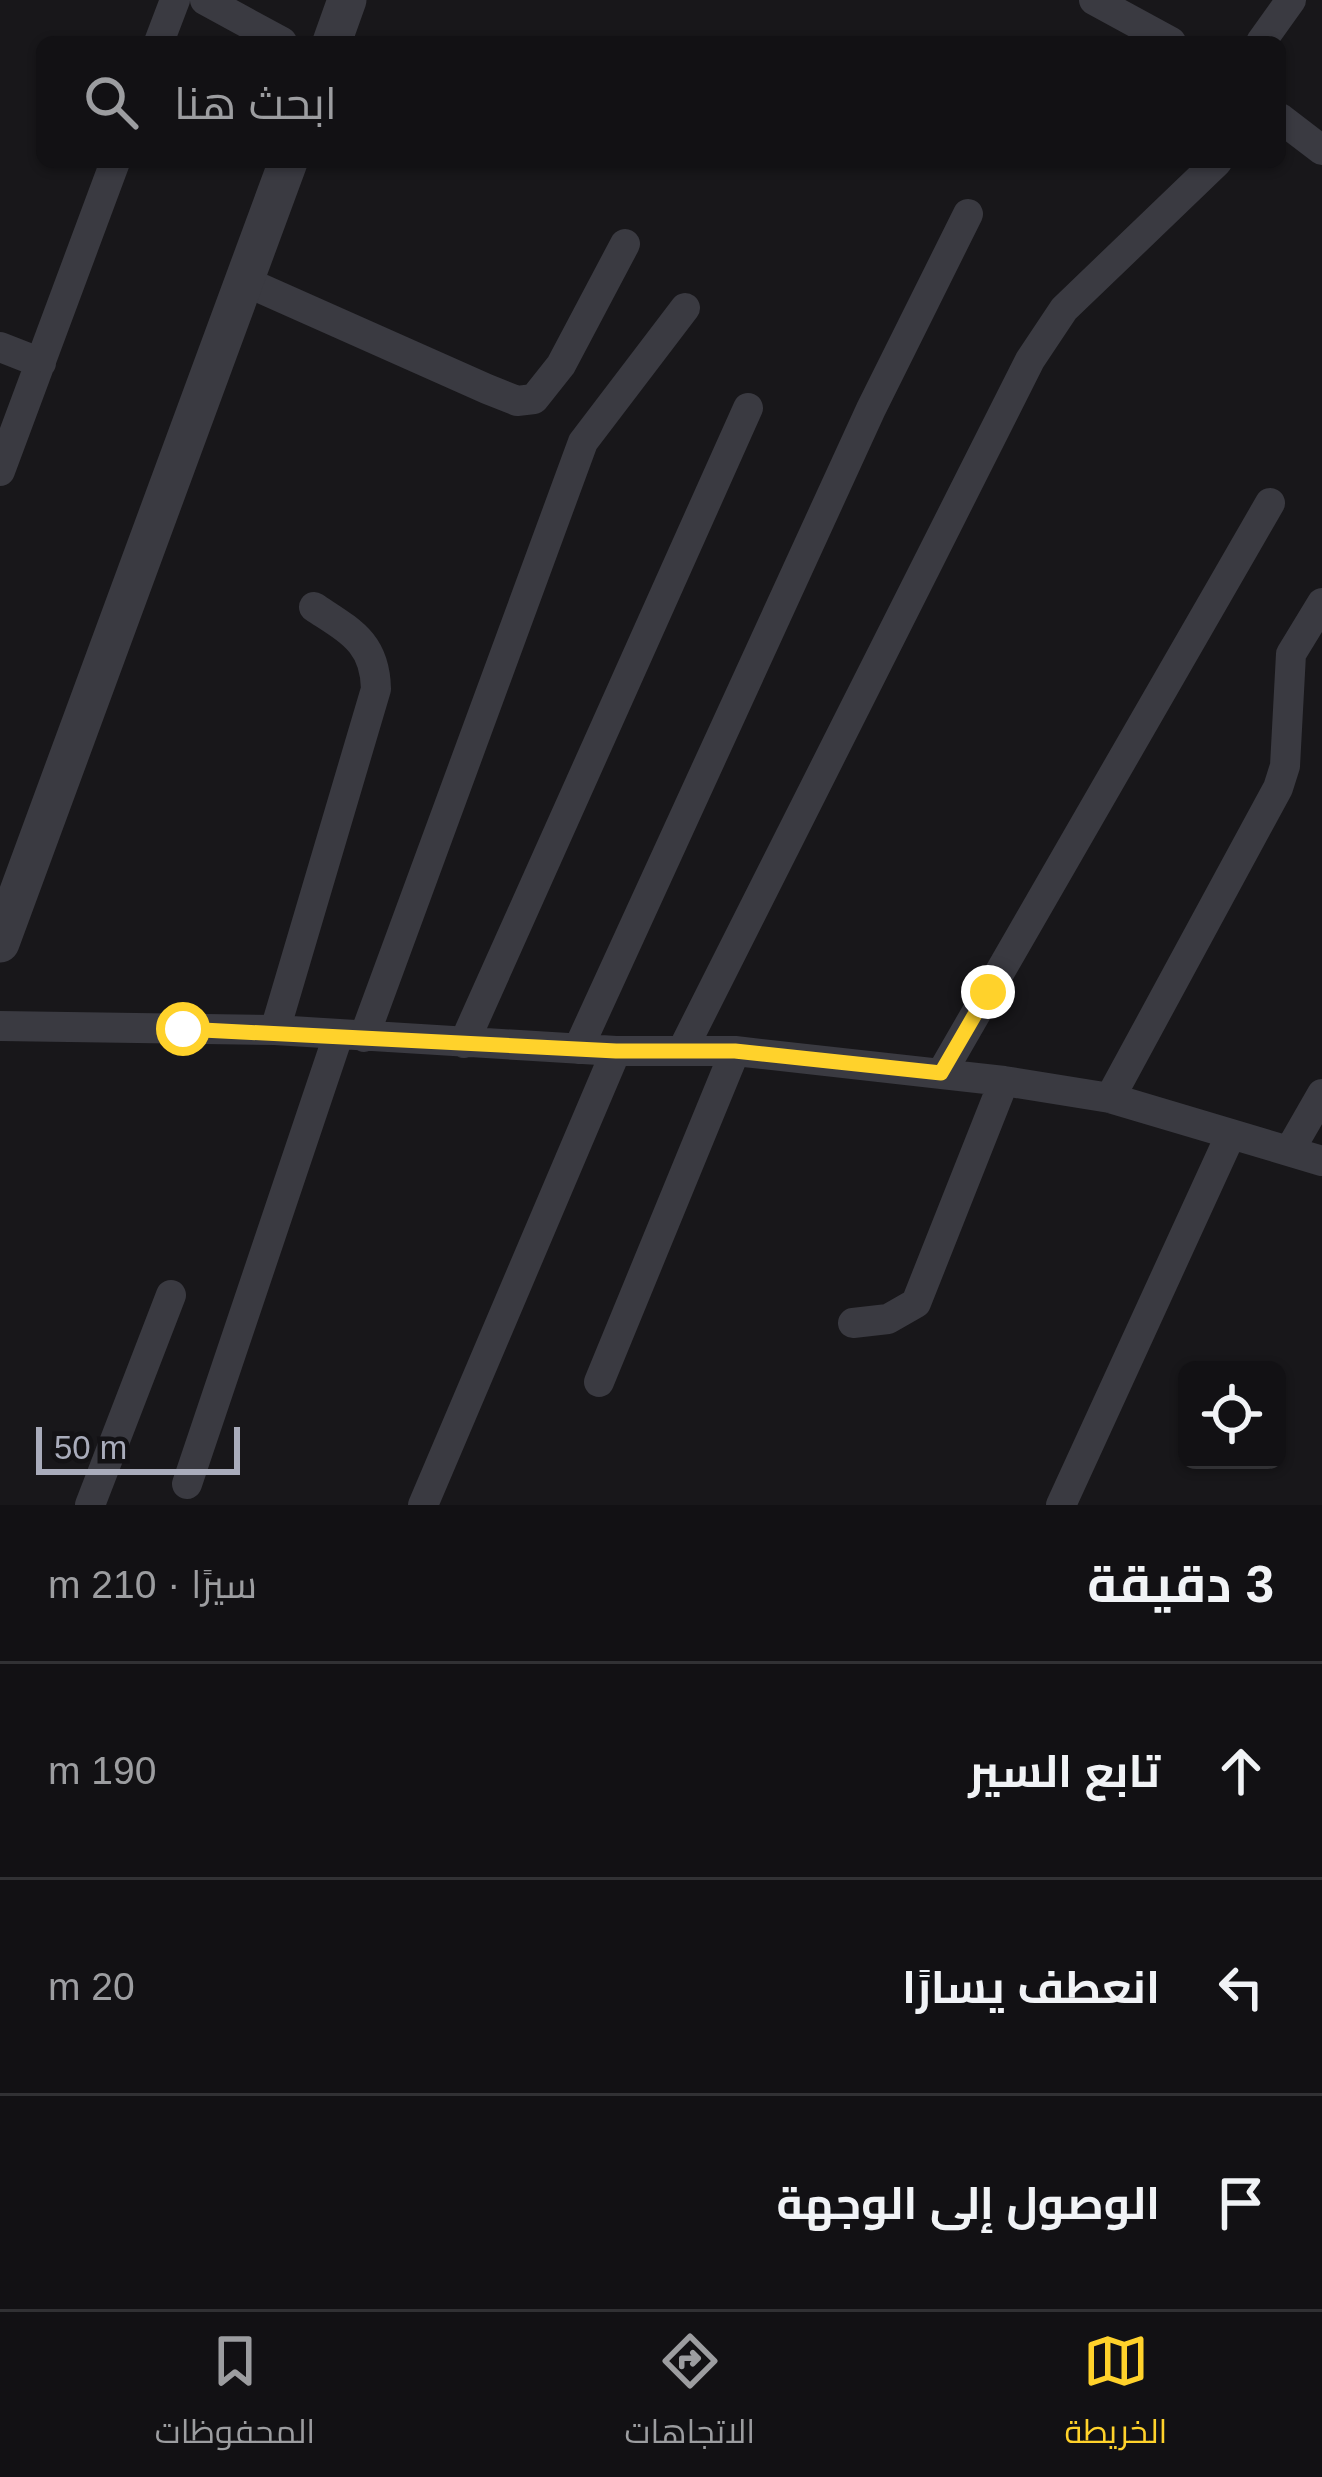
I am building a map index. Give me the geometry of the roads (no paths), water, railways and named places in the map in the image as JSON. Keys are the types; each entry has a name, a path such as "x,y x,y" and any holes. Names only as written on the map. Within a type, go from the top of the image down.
{"street":[{"path":"161,36 175,0"},
{"path":"205,0 272,36"},
{"path":"334,36 347,0"},
{"path":"1094,0 1160,36"},
{"path":"1265,36 1285,3"},
{"path":"1286,123 1322,150"},
{"path":"0,471 113,168"},
{"path":"0,943 286,168"},
{"path":"682,1051 1030,360 1064,309 1211,168"},
{"path":"578,1049 871,409 968,214"},
{"path":"244,281 487,389 517,400 534,399 547,387 625,244"},
{"path":"187,1484 351,1037 583,442 685,308"},
{"path":"0,346 41,363"},
{"path":"464,1043 748,407"},
{"path":"941,1073 1270,503"},
{"path":"1109,1098 1278,788 1285,766 1292,654 1322,603"},
{"path":"275,1030 376,689 373,655 364,641 314,607"},
{"path":"0,1026 275,1030 616,1051 735,1051 941,1073 1109,1098 1291,1148 1322,1161"},
{"path":"423,1505 616,1051"},
{"path":"599,1382 735,1051"},
{"path":"853,1323 888,1319 916,1303 1004,1081"},
{"path":"1291,1148 1322,1094"},
{"path":"1061,1505 1231,1134"},
{"path":"90,1505 171,1295"}]}
